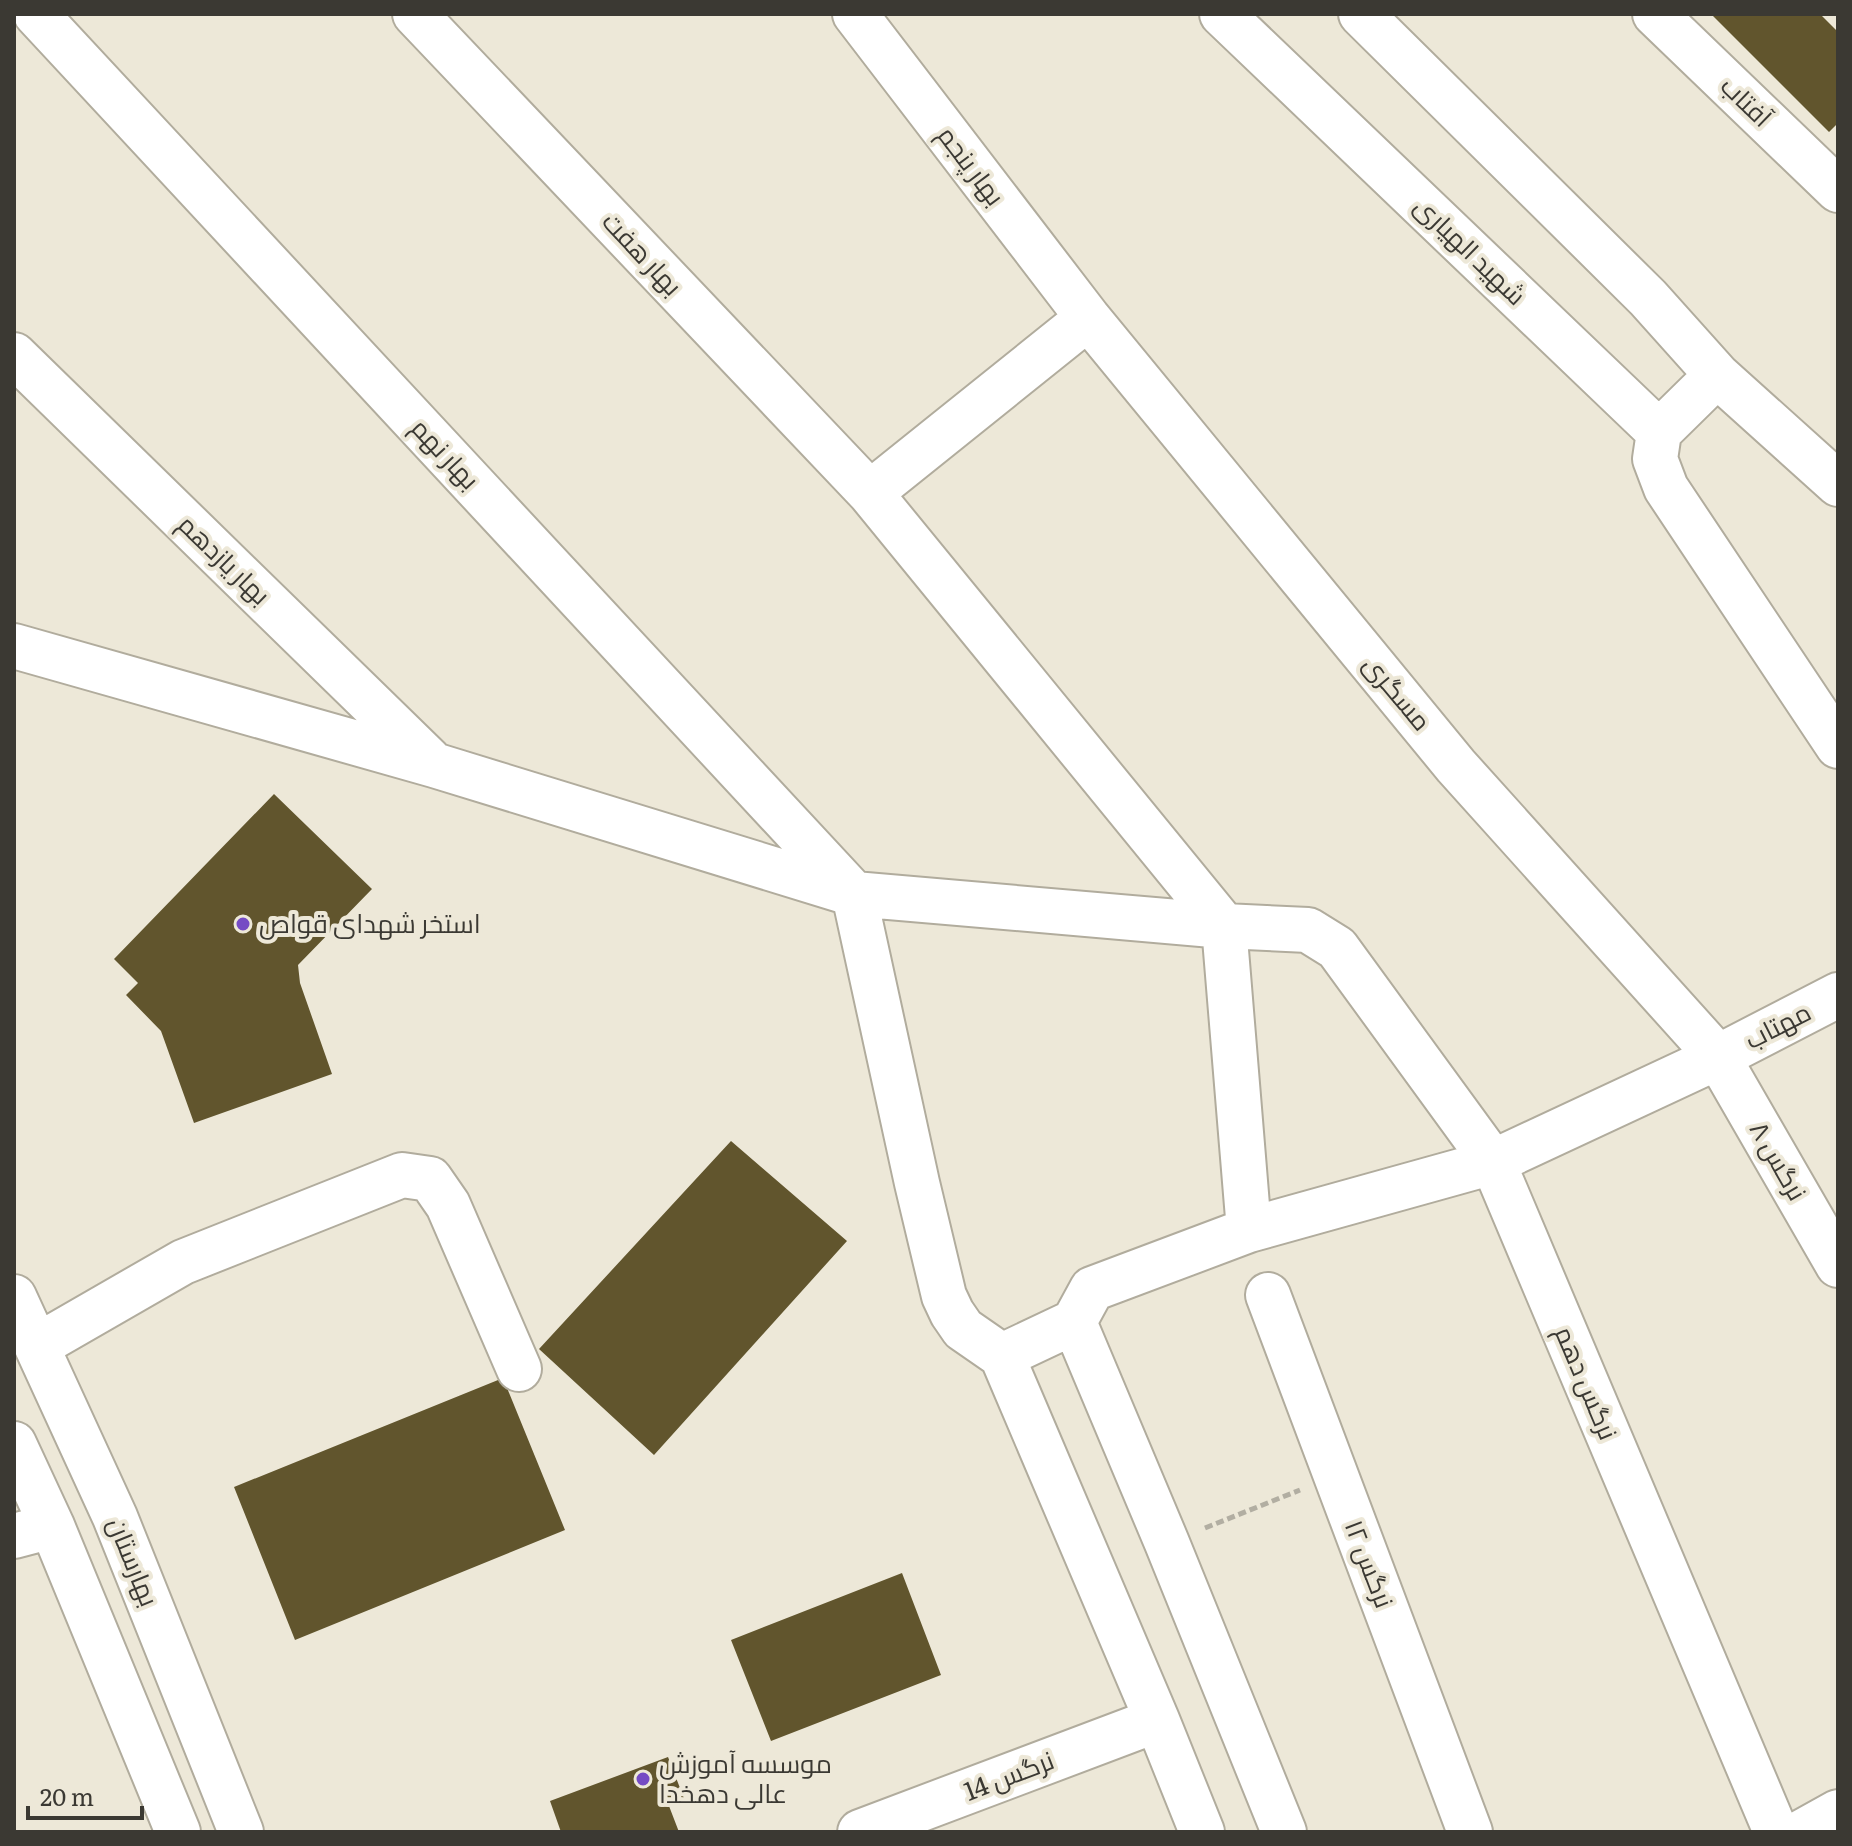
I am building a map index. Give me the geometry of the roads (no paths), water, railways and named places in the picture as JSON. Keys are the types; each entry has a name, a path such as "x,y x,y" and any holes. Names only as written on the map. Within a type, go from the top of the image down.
{"street":[{"name":"بهار نهم","path":"36,14 854,894"},
{"name":"بهار هفت","path":"415,14 870,493 1224,926"},
{"name":"بهار پنجم","path":"855,14 1088,318"},
{"name":"شهید الهیاری","path":"1222,14 1659,432"},
{"path":"1361,14 1648,298 1717,375 1838,484"},
{"name":"آفتاب","path":"1655,14 1838,190"},
{"path":"870,493 1088,318"},
{"name":"مسگری","path":"1088,318 1456,766 1718,1057"},
{"name":"بهار یازدهم","path":"14,355 434,765"},
{"path":"1717,375 1659,432 1655,459 1666,488 1838,746"},
{"name":"نرگس دهم","path":"14,646 434,765 854,894 1224,926 1308,930 1337,948 1493,1162 1776,1832"},
{"path":"854,894 944,1296 963,1329 1002,1356 1202,1832"},
{"path":"1224,926 1249,1230"},
{"name":"مهتاب","path":"1718,1057 1838,995"},
{"path":"1002,1356 1074,1322 1092,1289 1249,1230 1493,1162 1718,1057"},
{"name":"نرگس ۸","path":"1718,1057 1838,1265"},
{"path":"37,1346 183,1262 402,1175 430,1179 448,1205 519,1369"},
{"name":"نرگس ۱۲","path":"1268,1295 1470,1832"},
{"name":"بهارستان","path":"14,1297 115,1517 241,1832"},
{"path":"1074,1322 1284,1832"},
{"path":"14,1444 33,1531 178,1832"},
{"name":"نرگس 14","path":"860,1832 1157,1720"},
{"path":"1802,1832 1838,1812"}],"place":[{"name":"استخر شهدای قواص","path":"243,924"},
{"name":"موسسه آموزش عالی دهخدا","path":"643,1779"}]}
